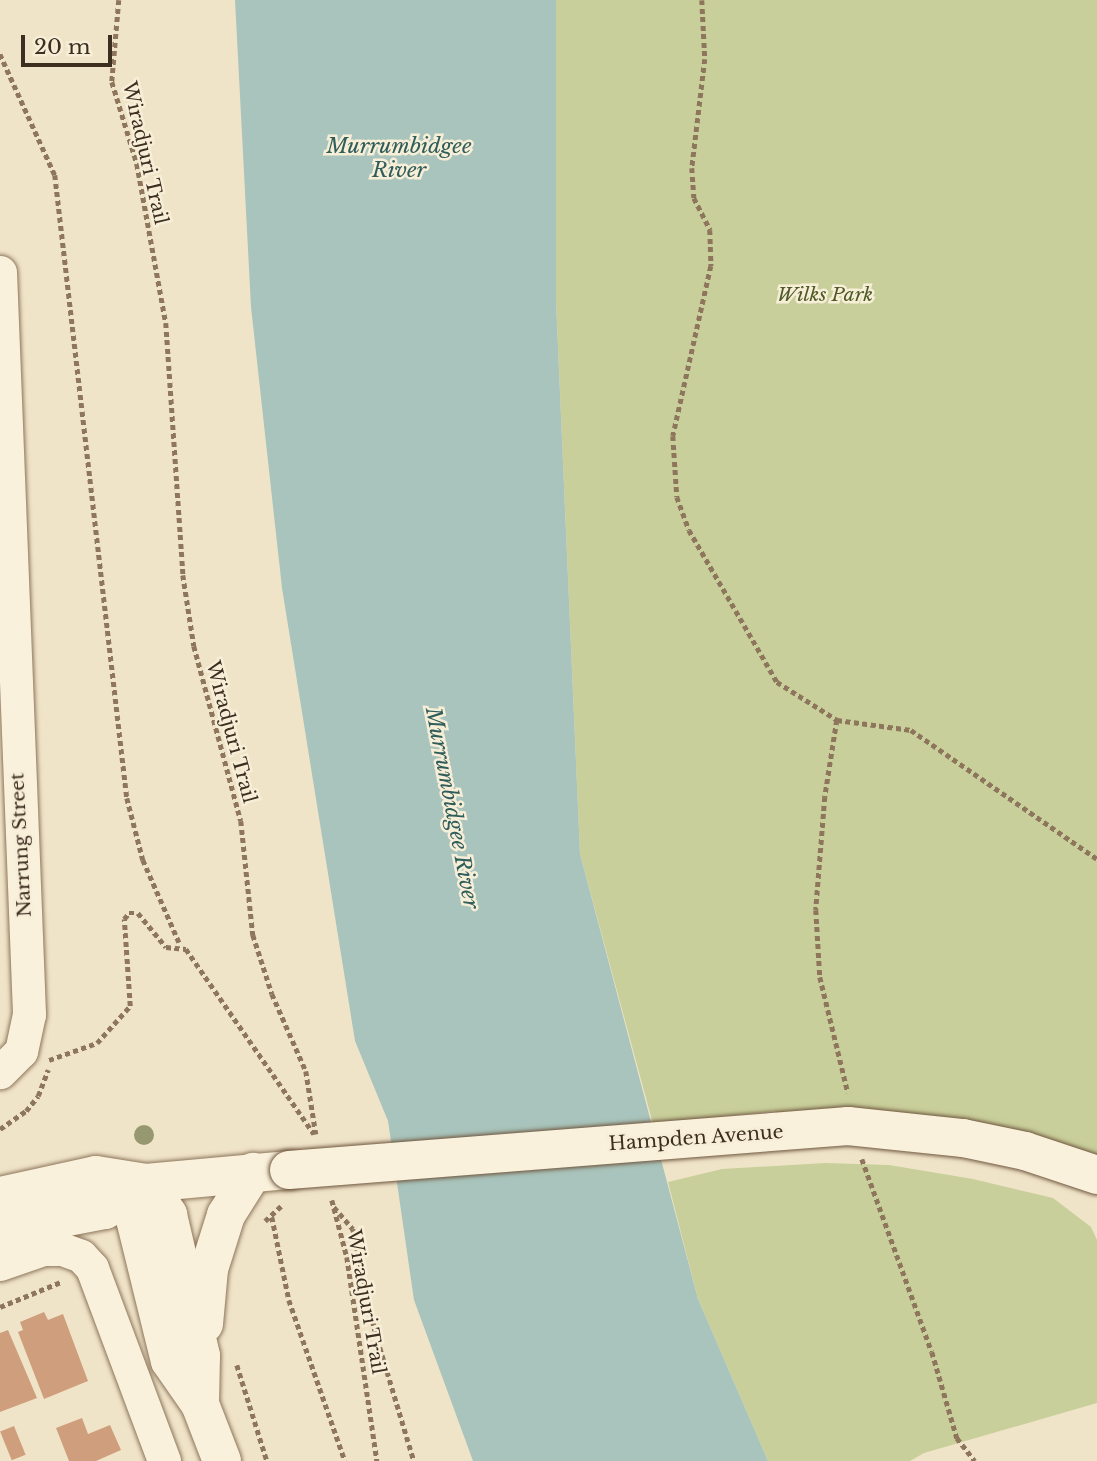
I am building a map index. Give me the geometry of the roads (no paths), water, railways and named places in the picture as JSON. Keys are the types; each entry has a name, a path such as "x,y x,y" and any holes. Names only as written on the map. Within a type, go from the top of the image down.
{"main road":[{"name":"Hampden Avenue","path":"146,1183 276,1182 848,1126 963,1138 1026,1152 1097,1175"},
{"path":"0,1196 96,1175 146,1183 168,1215 217,1354"},
{"path":"200,1404 217,1354 209,1269 226,1215 276,1182"},
{"path":"0,1230 105,1210 146,1183"},
{"path":"146,1183 135,1219 170,1361 200,1404 222,1461"}],"street":[{"name":"Narrung Street","path":"0,272 2,471 29,1014 24,1061"},
{"path":"0,1264 43,1249 62,1249 73,1268 103,1288 164,1461"}],"water":[{"name":"Murrumbidgee River","path":"235,0 556,0 556,301 580,854 698,1299 768,1461 473,1461 414,1300 388,1121 355,1041 282,588 251,307"}],"park label":[{"name":"Wilks Park","path":"825,295"}]}
